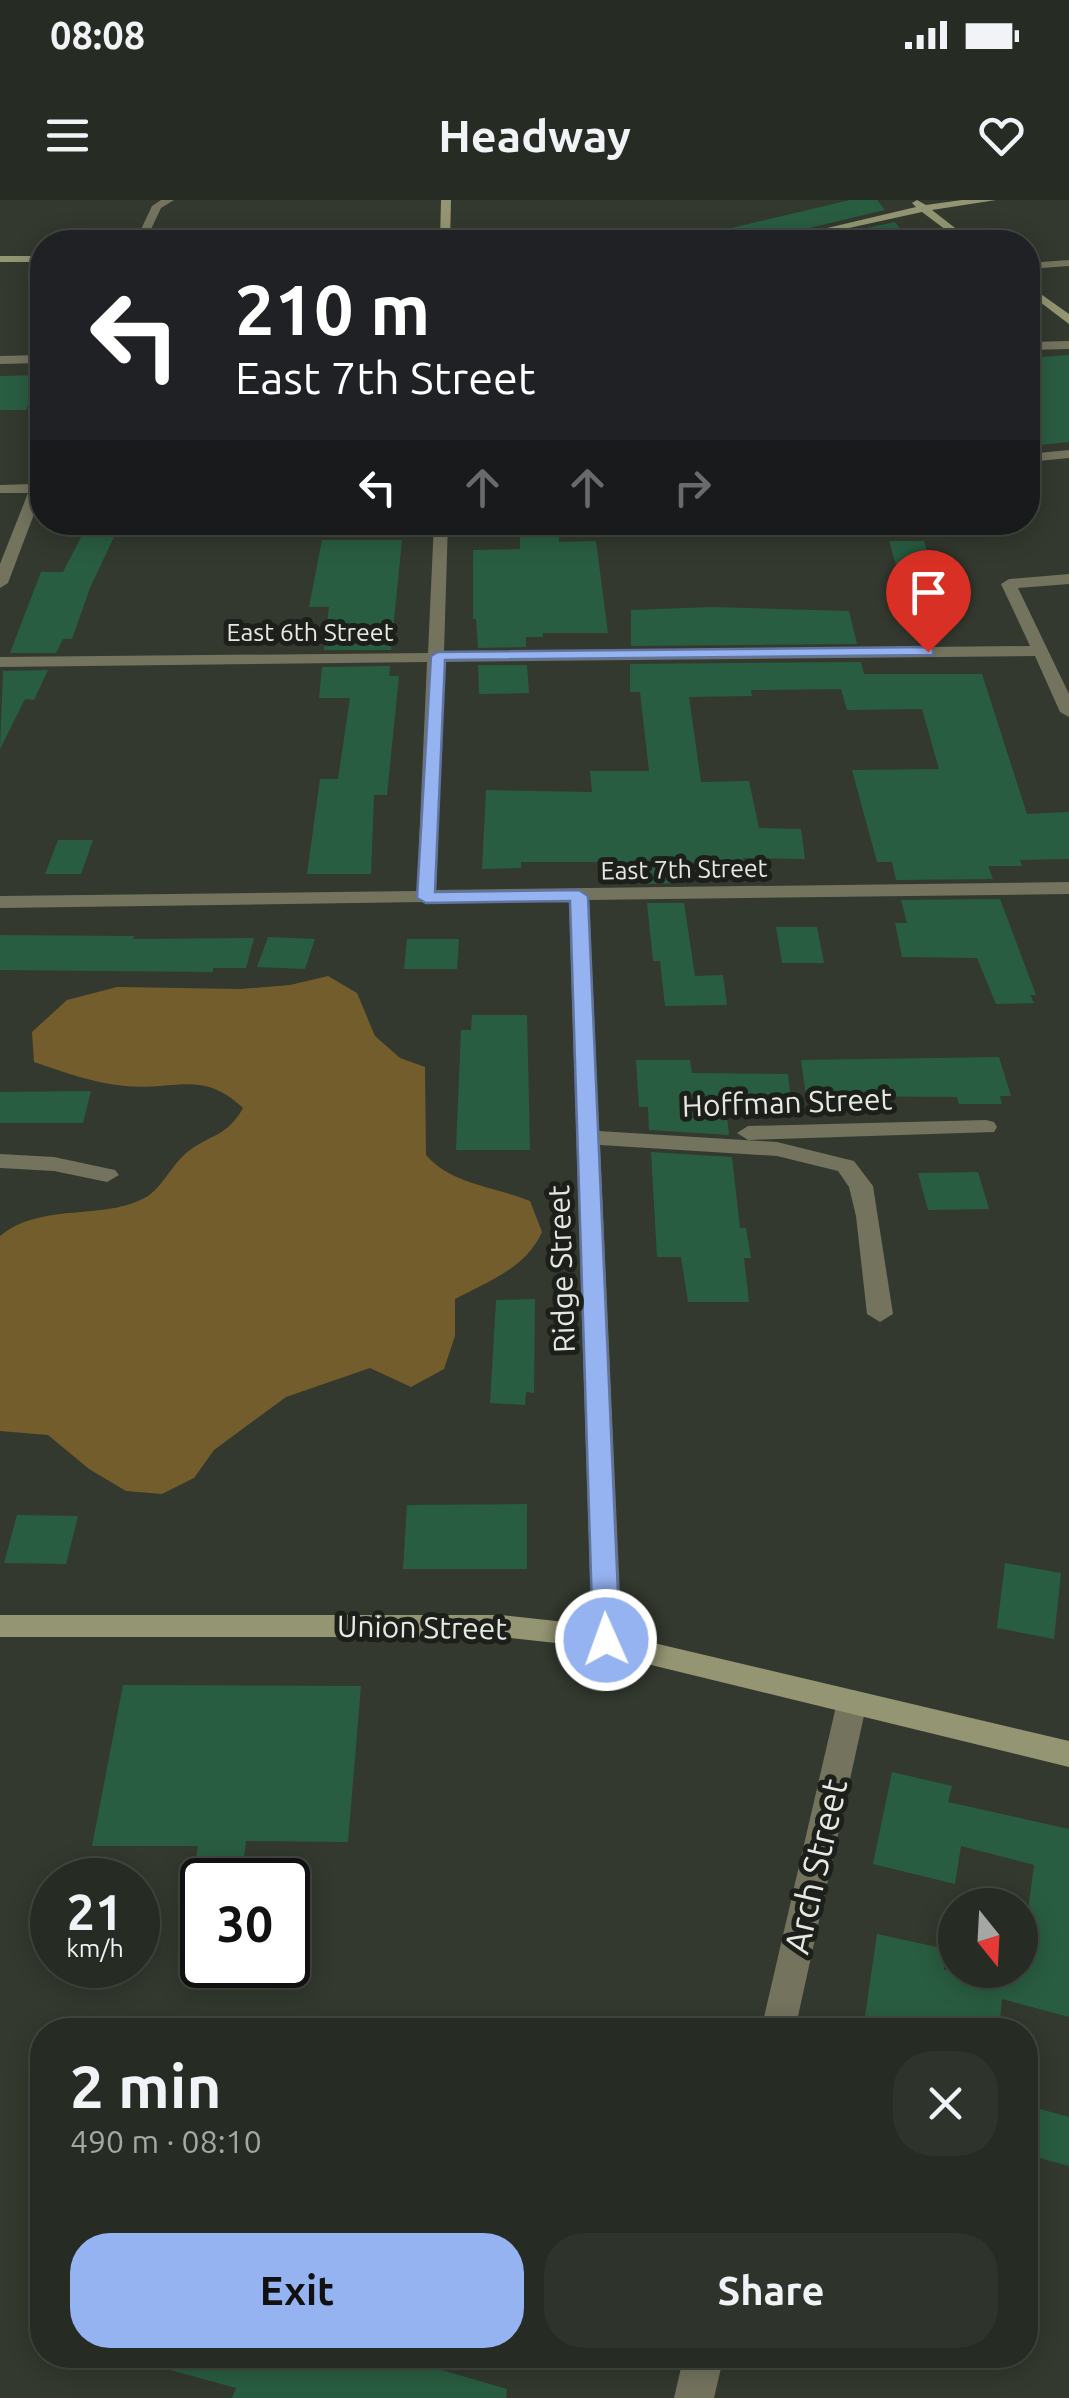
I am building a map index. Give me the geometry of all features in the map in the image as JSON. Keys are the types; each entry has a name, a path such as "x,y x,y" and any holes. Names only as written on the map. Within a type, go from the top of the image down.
{"street":[{"path":"146,230 157,206 169,200"},
{"path":"446,200 446,230"},
{"path":"913,200 952,230"},
{"path":"826,230 924,208 991,200"},
{"path":"0,259 30,259"},
{"path":"1040,265 1069,263"},
{"path":"1040,297 1069,320"},
{"path":"1040,346 1069,345"},
{"path":"0,360 30,359"},
{"path":"1040,457 1069,454"},
{"path":"0,489 30,485"},
{"path":"0,583 30,511"},
{"path":"426,898 442,535"},
{"path":"1069,579 1009,584 1069,712"},
{"name":"East 6th Street","path":"0,662 1040,651"},
{"name":"East 7th Street","path":"0,902 1069,888"},
{"name":"Ridge Street","path":"579,896 606,1640"},
{"name":"Hoffman Street","path":"588,1137 986,1127"},
{"path":"588,1137 777,1149 846,1166 862,1186 880,1314"},
{"path":"0,1162 54,1164 108,1175"},
{"name":"Union Street","path":"0,1626 501,1626 606,1640 1069,1754"},
{"name":"Arch Street","path":"781,2018 852,1702"},
{"path":"694,2398 701,2368"}],"shaded area":[{"path":"328,976 357,993 375,1036 400,1058 425,1067 426,1155 461,1179 530,1201 542,1232 535,1244 505,1272 455,1299 455,1336 444,1369 411,1387 370,1368 286,1397 214,1450 194,1478 162,1494 126,1491 89,1469 48,1435 0,1431 0,1236 35,1219 113,1208 148,1196 184,1155 226,1129 243,1108 228,1096 201,1085 113,1085 34,1062 32,1032 67,1000 117,987 240,989 290,985"}],"building":[{"path":"850,200 877,200 885,210 801,230 723,230"},
{"path":"895,222 901,230 857,230"},
{"path":"1069,355 1069,442 1040,445 1040,357"},
{"path":"30,375 26,410 0,410 0,376"},
{"path":"82,535 115,535 72,639 63,639 56,653 10,653 41,572 63,572"},
{"path":"520,535 559,535 559,542 596,541 608,633 543,633 543,637 526,637 526,647 478,648 473,619 473,550 520,549"},
{"path":"322,540 402,540 391,650 324,650 329,607 309,607"},
{"path":"889,541 924,541 944,601 906,601"},
{"path":"713,607 849,611 857,644 631,646 631,610"},
{"path":"861,662 864,674 982,674 1027,814 1069,812 1069,859 1020,860 1022,866 988,866 993,879 896,880 892,862 877,862 852,770 939,769 922,709 847,710 841,689 751,690 752,696 689,697 701,782 749,781 759,828 801,829 805,859 743,858 744,863 686,863 686,871 679,871 681,883 647,884 647,865 521,862 521,868 482,869 486,790 592,792 590,771 649,771 640,692 630,692 630,664"},
{"path":"478,665 527,665 529,693 479,694"},
{"path":"390,666 389,676 399,676 387,795 374,795 371,874 307,874 320,779 338,779 350,698 319,698 322,667"},
{"path":"48,670 34,700 25,699 0,749 3,671"},
{"path":"58,840 93,840 81,874 45,874"},
{"path":"1000,899 1036,995 1030,995 1034,1003 996,1004 977,958 902,957 895,923 907,923 901,900"},
{"path":"647,903 684,903 695,976 723,975 727,1005 665,1006 660,961 653,961"},
{"path":"776,927 817,927 824,963 782,963"},
{"path":"0,935 254,938 246,968 213,968 213,972 0,970"},
{"path":"268,937 315,939 305,969 257,967"},
{"path":"407,939 459,939 457,969 404,969"},
{"path":"472,1015 527,1015 530,1150 456,1150 461,1030 471,1030"},
{"path":"999,1057 1011,1096 1000,1096 1002,1104 959,1104 957,1097 806,1096 801,1060"},
{"path":"636,1060 690,1060 692,1073 788,1074 792,1108 726,1107 729,1135 649,1130 648,1107 639,1107"},
{"path":"91,1091 83,1123 0,1123 0,1092"},
{"path":"651,1152 732,1157 740,1228 746,1228 751,1258 744,1258 749,1302 688,1302 681,1257 657,1257"},
{"path":"978,1172 989,1209 928,1210 918,1173"},
{"path":"535,1299 534,1393 526,1392 525,1405 490,1403 496,1300"},
{"path":"527,1504 527,1569 403,1569 407,1505"},
{"path":"17,1515 78,1516 66,1564 4,1563"},
{"path":"1005,1563 1061,1573 1054,1639 997,1628"},
{"path":"123,1685 361,1686 348,1842 246,1841 244,1858 196,1858 198,1846 92,1846"},
{"path":"892,1772 952,1786 948,1802 1069,1829 1069,2017 1002,1999 1000,2018 865,2018 877,1934 938,1947 938,1988 1038,1988 1038,1888 1031,1888 1034,1865 961,1846 955,1884 873,1864"},
{"path":"1038,2109 1069,2117 1069,2166 1038,2158"},
{"path":"163,2368 435,2368 507,2389 506,2398 232,2398 236,2388"}],"route":[{"path":"606,1640 579,896 426,898 438,656 928,652"}]}
